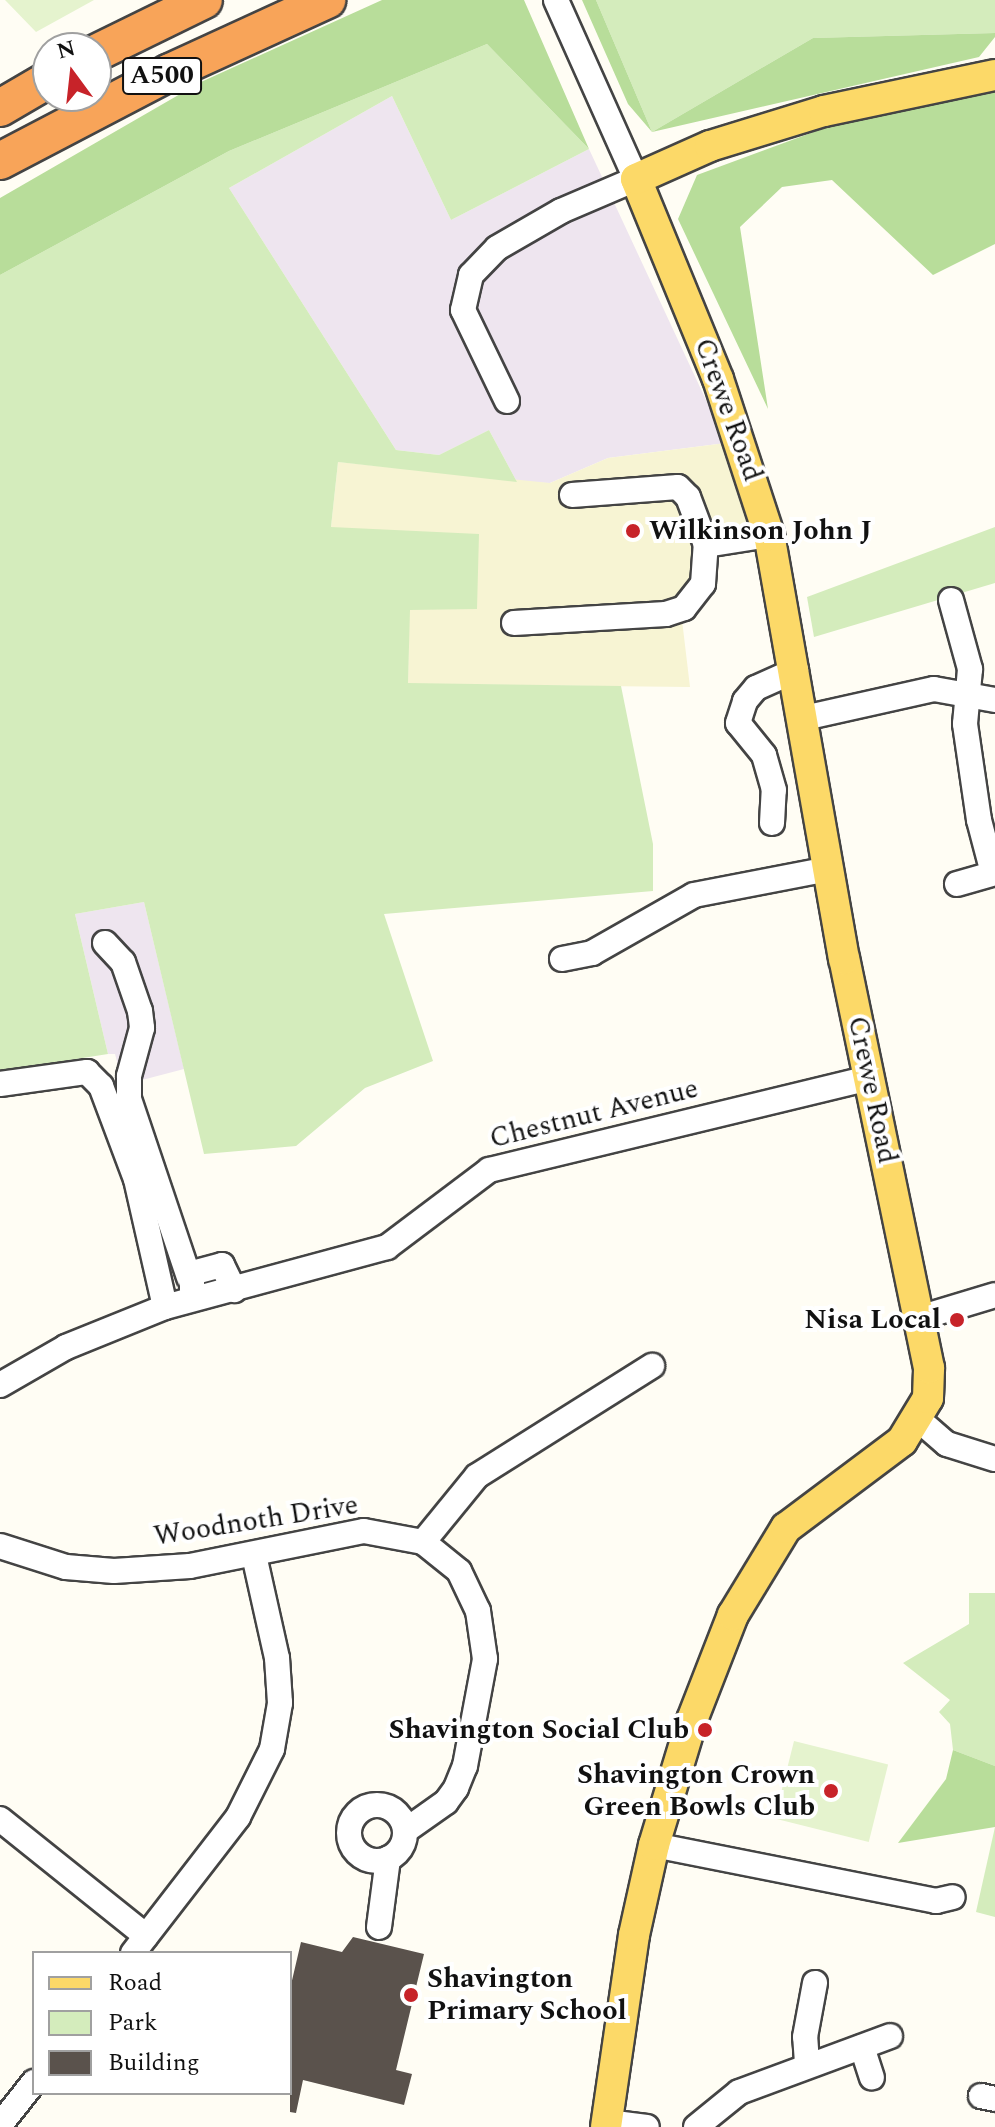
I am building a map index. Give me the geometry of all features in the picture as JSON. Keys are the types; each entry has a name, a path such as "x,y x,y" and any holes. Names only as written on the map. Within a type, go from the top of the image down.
{"highway":[{"name":"A500","path":"112,45 204,0"},
{"name":"A500","path":"0,161 170,72 327,0"},
{"path":"0,108 32,89"}],"main road":[{"path":"636,179 710,146 824,111 995,75"},
{"name":"Crewe Road","path":"606,2124 634,1935 654,1845 692,1720 733,1615 786,1528 902,1441 919,1420 928,1398 929,1368 829,869 796,670 769,535 718,379 636,179"}],"street":[{"name":"Crewe Road","path":"556,0 636,179"},
{"path":"507,401 463,310 471,275 497,248 561,211 636,179"},
{"path":"514,623 666,614 684,608 703,584 706,545 688,497 678,487 572,495"},
{"path":"706,545 769,535"},
{"path":"951,600 970,669 965,724 979,820 994,873 957,884"},
{"path":"772,823 774,790 764,755 738,723 745,701 756,688 796,670"},
{"path":"804,718 934,689 995,700"},
{"path":"562,959 592,953 694,895 829,869"},
{"path":"105,943 123,962 140,1011 142,1028 129,1076 129,1099 191,1289"},
{"path":"0,1084 87,1072 101,1086 136,1179 165,1307"},
{"name":"Chestnut Avenue","path":"0,1385 125,1322 165,1307 191,1289 234,1290 387,1247 478,1178 503,1166 870,1078"},
{"path":"919,1318 995,1295"},
{"path":"405,1831 390,1808 372,1806 355,1815 349,1832 354,1850 369,1860 388,1859 397,1853 405,1831 446,1802 465,1766 485,1659 478,1611 459,1571 423,1542 477,1476 652,1366"},
{"path":"919,1420 947,1444 995,1459"},
{"name":"Woodnoth Drive","path":"0,1546 66,1567 114,1571 254,1555 364,1531 423,1542"},
{"path":"0,1819 139,1944 238,1817 272,1749 280,1703 277,1658 254,1555"},
{"path":"654,1845 869,1898 936,1901 953,1897"},
{"path":"379,1927 388,1859"},
{"path":"807,2063 805,2037 815,1983"},
{"path":"696,2127 739,2092 807,2063 890,2036"},
{"path":"862,2047 872,2077"},
{"path":"0,2125 32,2085"},
{"path":"606,2124 647,2127"}],"shaded area":[{"path":"392,96 451,220 589,149 726,443 608,458 550,483 517,482 489,430 439,455 396,450 229,188"},
{"path":"726,443 755,550 722,553 682,620 690,687 408,684 409,609 331,527 338,462 550,483 608,458"},
{"path":"144,902 184,1069 123,1085 115,1054 108,1054 75,914"}],"green space":[{"path":"5,0 94,0 36,32"},
{"path":"382,0 524,0 589,149 487,44 229,151 0,275 0,198 201,82"},
{"path":"582,0 596,0 652,132 628,104"},
{"path":"596,0 995,0 995,33 813,38 652,132"},
{"path":"995,33 979,57 652,132 813,38"},
{"path":"487,44 589,149 451,220 392,96 229,188 396,450 439,455 489,430 517,482 338,462 331,527 479,534 477,609 410,610 408,683 621,686 653,844 653,891 384,914 433,1061 365,1088 296,1146 204,1154 144,902 75,914 108,1054 0,1071 0,275 229,151"},
{"path":"995,89 995,244 933,275 832,180 782,187 740,227 768,409 678,219 697,175 849,119"},
{"path":"995,527 995,583 814,637 807,597"},
{"path":"969,1593 995,1593 995,1766 953,1750 950,1724 939,1712 950,1700 903,1663 969,1624"},
{"name":"Shavington Crown Green Bowls Club","path":"794,1741 888,1764 869,1842 775,1819"},
{"path":"953,1750 995,1766 995,1827 898,1843 946,1779"},
{"path":"995,1827 995,1917 976,1912"}],"building":[{"path":"353,1937 424,1954 396,2070 412,2074 404,2105 303,2080 296,2113 290,2112 292,1980 301,1942 342,1952"}],"place":[{"name":"Wilkinson John J","path":"633,531"},
{"name":"Nisa Local","path":"957,1320"},
{"name":"Shavington Social Club","path":"705,1730"},
{"name":"Shavington Crown Green Bowls Club","path":"831,1791"},
{"name":"Shavington Primary School","path":"411,1995"}]}
